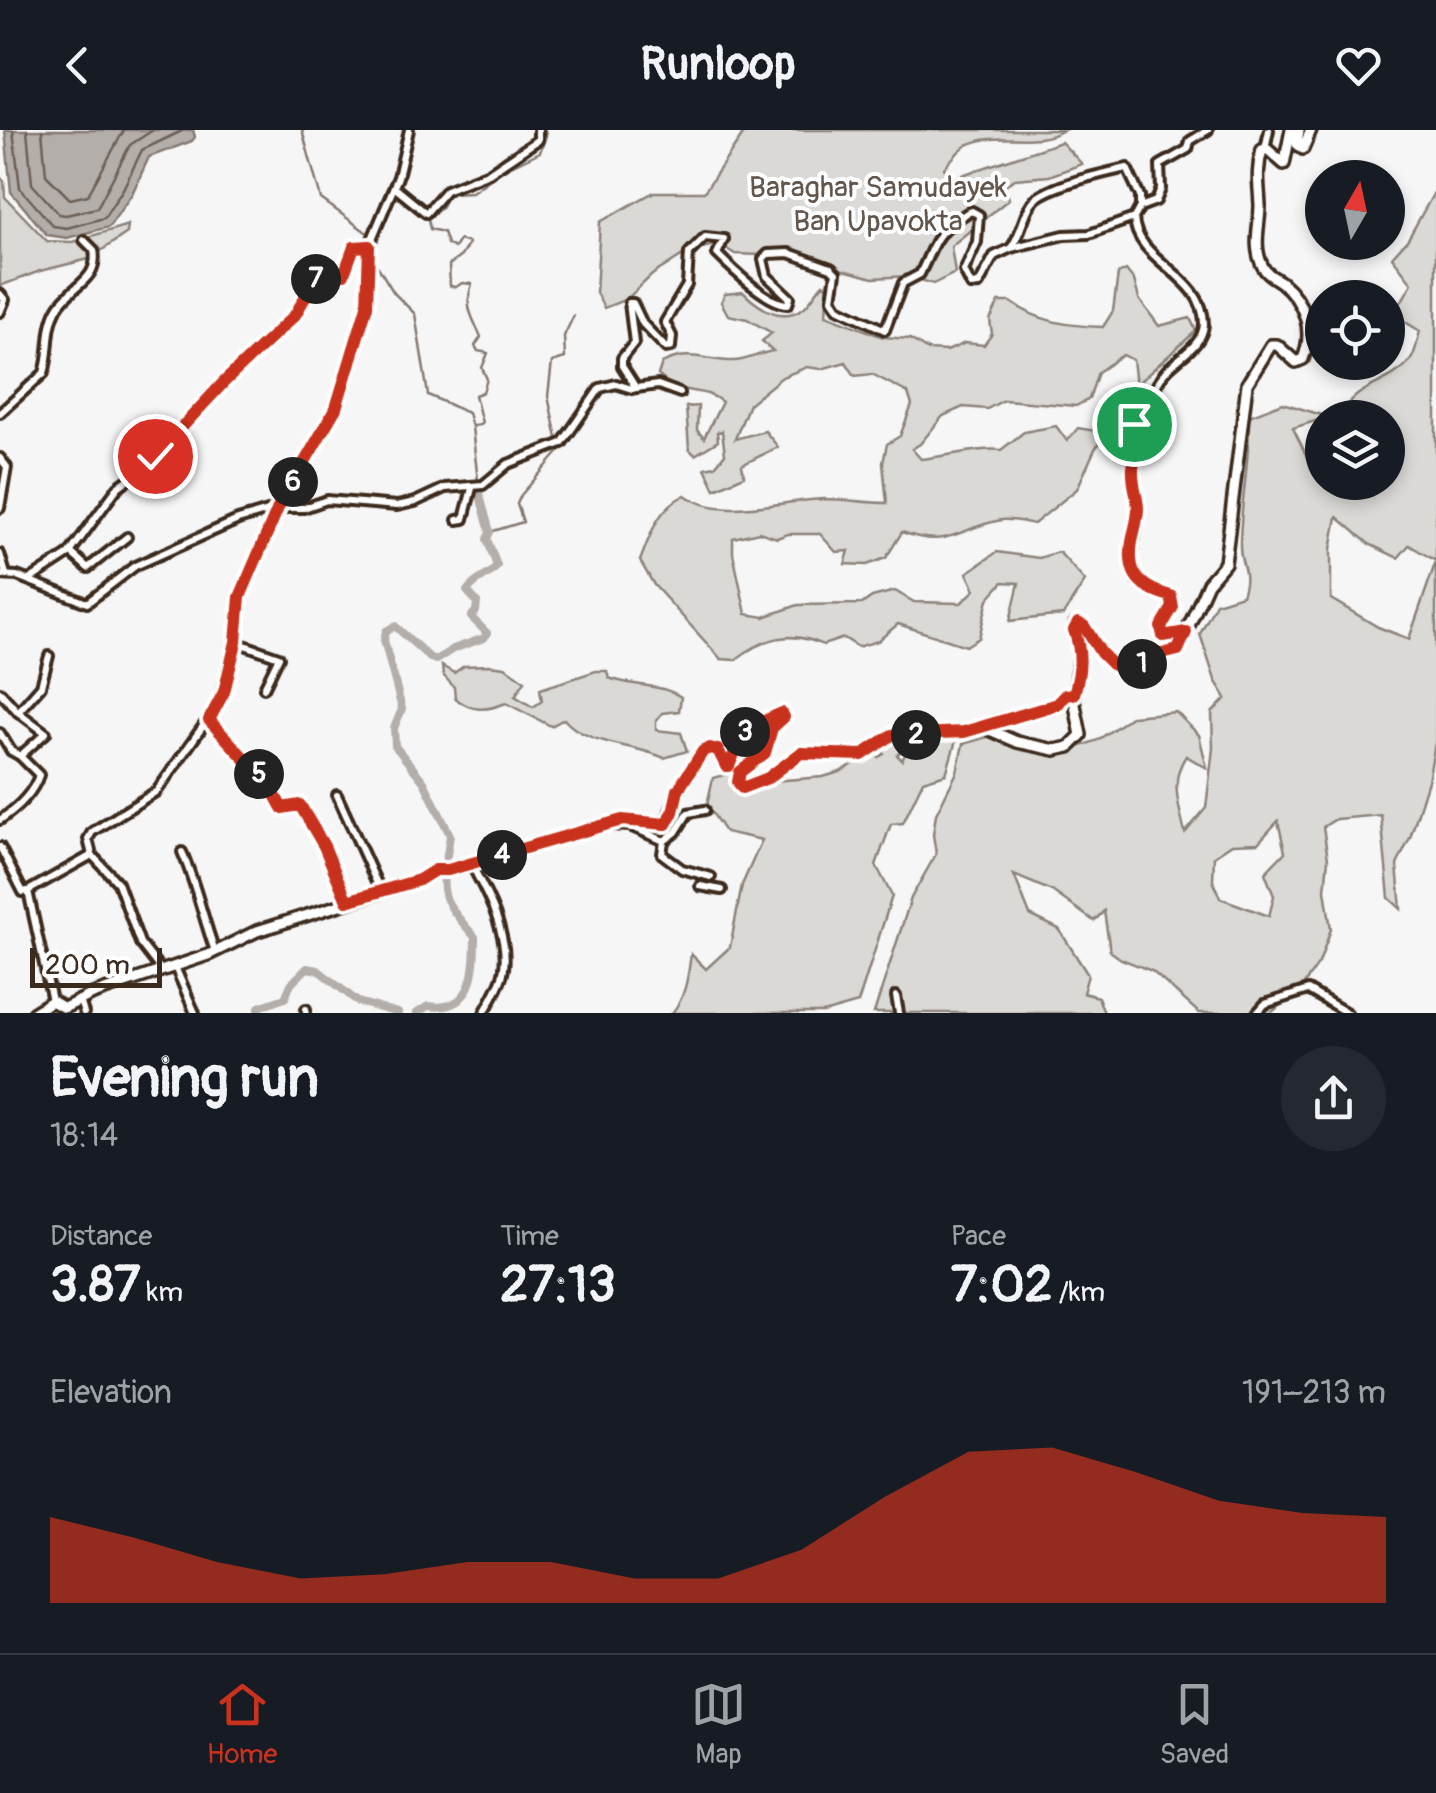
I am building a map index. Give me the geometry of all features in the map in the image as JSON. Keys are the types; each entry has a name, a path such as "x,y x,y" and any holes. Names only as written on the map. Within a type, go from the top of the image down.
{"main road":[{"path":"448,870 603,825 632,819 666,824 678,790 703,751 718,750 729,766 736,743 750,728 782,713 784,717 772,728 765,753 740,772 738,782 742,788 768,778 801,753 862,755 892,735 986,728 1017,742 1030,742 1050,750 1068,747 1082,735 1074,694 1080,674 1075,624 1084,626 1092,643 1112,664 1129,670 1154,656 1178,650 1211,577 1225,563 1251,374 1270,345 1277,345 1296,362 1303,359 1308,342 1302,303 1261,264 1256,239 1260,205 1256,176 1262,150 1284,164 1291,130"},
{"path":"1299,130 1297,144 1303,149 1310,130"},
{"path":"34,1013 52,1001 63,1010 257,932 419,880 435,870"}],"street":[{"path":"161,970 140,943 118,883 92,855 88,839 92,832 157,790 221,699 236,642 238,603 278,508 336,408 367,306 369,246 394,187 408,130"},
{"path":"394,187 426,213 446,190 511,160 538,140 538,130"},
{"path":"1140,207 1156,202 1162,190 1160,166 1188,150 1190,141 1208,130"},
{"path":"1266,149 1269,130"},
{"path":"1012,248 1031,202 1048,191 1128,168 1140,196 1134,218 1138,236 1150,252 1180,275 1201,309 1204,325 1200,340 1132,408 1140,447 1132,464 1132,486 1138,507 1132,535 1132,571 1137,581 1174,601 1161,627 1163,636 1186,632"},
{"path":"636,388 622,366 622,358 634,344 628,304 633,303 643,324 666,348 671,347 672,336 665,322 687,285 689,253 704,237 724,240 718,254 767,298 782,304 788,304 790,298 768,276 763,259 768,254 789,252 831,268 836,273 832,299 838,308 884,330 903,283 920,274 929,247 942,230 972,211 979,215 977,242 964,271 971,285 979,284 994,256 1012,248 1064,235 1088,234 1134,218"},
{"path":"0,413 44,373 58,306 84,283 94,265 94,250 84,240"},
{"path":"28,581 70,552 118,487 148,465 224,382 295,315 315,280 328,271 344,274 354,247 369,246"},
{"path":"0,294 5,300 0,312"},
{"path":"0,554 3,574 87,603 135,566 238,520 278,508 339,500 396,506 445,488 472,488 491,481 508,464 562,443 600,388 616,384 632,390 665,385 680,392"},
{"path":"0,458 6,467 0,508"},
{"path":"456,520 464,519 472,488"},
{"path":"70,552 88,568 126,537"},
{"path":"236,642 279,657 264,688"},
{"path":"18,712 40,686 49,656"},
{"path":"0,692 18,712 46,732 20,756"},
{"path":"986,728 994,721 1058,704 1065,695 1074,694"},
{"path":"209,720 270,786 282,808 300,805 324,846 347,901"},
{"path":"0,733 10,751 39,775 23,801 0,820"},
{"path":"336,795 380,890"},
{"path":"705,810 688,813 676,832 664,840 662,854 682,869 708,876 698,889 722,890"},
{"path":"603,825 630,826 664,840"},
{"path":"0,847 23,892 92,855"},
{"path":"182,852 193,876 206,932 216,951"},
{"path":"471,864 506,950 502,977 484,1013"},
{"path":"435,870 448,870"},
{"path":"28,891 52,1001"},
{"path":"174,966 195,1013"},
{"path":"1256,1013 1265,1004 1308,990 1347,1013"},
{"path":"896,996 899,1013"},
{"path":"80,1001 84,1013"}],"green space":[{"name":"Baraghar Samudayek Ban Upavokta","path":"746,130 1064,130 1040,138 979,141 964,147 944,168 950,179 1061,142 1082,164 1049,176 1015,179 1005,185 1009,199 951,246 955,273 933,284 909,276 873,278 792,256 735,254 719,244 689,251 652,275 627,299 604,308 596,293 600,222 654,192 704,192"},
{"path":"0,177 5,197 47,241 72,242 128,225 127,233 89,259 0,286"},
{"path":"1436,189 1436,561 1436,738 1428,781 1397,865 1401,909 1389,898 1381,815 1336,819 1323,827 1331,929 1319,963 1302,987 1271,1013 1199,1013 1152,971 1110,951 1104,911 1094,921 1052,891 1014,875 1030,915 1059,929 1088,975 1083,993 1098,997 1104,1013 874,1013 911,898 936,854 936,814 957,772 963,744 994,735 1060,754 1098,740 1132,716 1176,712 1199,735 1207,768 1186,756 1181,765 1177,793 1185,833 1206,808 1213,748 1212,713 1226,698 1215,680 1200,634 1216,603 1242,595 1244,587 1240,542 1249,416 1283,403 1305,410 1305,424 1293,428 1305,453 1305,500 1405,500 1405,400 1352,400 1384,380 1405,380 1405,365 1415,352 1420,331 1405,322 1405,295 1412,283 1394,260 1405,260 1405,242","holes":["1337,517 1369,544 1398,558 1409,545 1436,561 1409,639 1378,627 1331,599 1331,549","1278,821 1285,852 1265,873 1274,896 1269,916 1220,898 1213,881 1214,856 1232,844 1258,843"]},
{"path":"1126,270 1134,280 1139,299 1159,326 1190,318 1196,331 1136,385 1133,360 1123,355 1098,372 1089,399 1076,406 1004,400 987,409 963,407 943,416 912,449 921,459 1001,450 1024,432 1056,426 1067,441 1078,428 1107,433 1095,449 1077,489 1034,524 1002,520 931,539 902,532 886,558 867,565 845,564 849,551 836,552 820,534 777,538 759,532 733,538 746,614 764,617 798,605 862,604 895,591 914,602 961,603 975,590 967,573 997,552 1039,558 1059,552 1085,581 1063,615 1010,621 1019,583 1003,582 988,599 979,638 966,646 898,624 878,641 858,647 844,638 823,645 788,637 766,642 735,660 721,659 654,585 640,561 661,515 685,495 700,503 734,508 824,499 887,503 883,463 887,444 900,436 912,405 908,393 872,374 855,376 846,362 821,369 807,367 782,377 749,404 735,439 765,431 778,447 742,465 744,476 715,489 705,468 715,466 725,454 722,431 717,432 718,441 695,455 689,449 686,407 698,406 697,430 704,438 722,402 707,394 675,387 658,375 662,363 681,357 733,361 773,351 762,341 772,333 747,319 728,315 721,302 725,294 743,292 762,308 786,314 805,307 823,284 828,286 826,315 883,337 910,339 928,350 947,351 965,343 984,345 992,334 990,320 999,302 1011,302 1054,322 1103,327 1113,311 1118,274"},
{"path":"442,666 454,673 464,666 505,667 525,681 515,696 533,707 542,701 540,689 596,671 607,671 609,678 618,681 673,693 681,697 679,711 662,713 656,730 681,733 687,751 664,758 584,734 564,719 551,726 506,703 479,709 455,698 454,687 443,675"},
{"path":"958,734 946,774 923,781 903,823 891,824 876,865 892,896 858,1003 823,1013 672,1013 683,993 691,954 706,969 730,947 742,885 762,840 725,832 707,805 713,778 734,772 736,792 773,781 823,777 840,772 873,752 879,757 884,754 880,745 885,742 906,746 897,755 902,760 918,740"}],"water":[{"path":"5,130 193,130 195,137 149,157 132,194 109,227 67,238 47,235 11,192"}],"waterway":[{"path":"302,130 321,199 366,232"},
{"path":"478,482 472,427 482,423 475,395 483,392 487,379 482,368 488,353 475,346 481,337 469,306 472,284 450,286 449,265 469,243 459,240 454,248 447,244 443,232 430,229 428,219 441,208 449,193 472,192 503,170 540,152 545,130"},
{"path":"376,242 375,262 394,293 415,314 428,395 468,413 472,427"},
{"path":"557,438 548,396 552,362 565,358 564,336 574,315"},
{"path":"490,532 523,522 517,504 521,495 563,447"},
{"path":"417,1013 428,1006 455,1003 463,996 472,975 475,937 453,910 444,890 450,835 424,782 395,746 394,728 402,709 384,640 386,631 395,626 436,660 484,638 487,633 471,617 477,602 467,591 497,566 487,539 490,532 479,492"},
{"path":"259,1013 259,1007 285,998 291,984 307,968 318,970 358,1002 398,1013"}],"route":[{"path":"155,456 224,382 295,315 315,280 328,271 341,276 354,247 369,246 367,306 336,408 278,508 240,597 236,642 224,692 209,720 270,786 282,808 300,805 324,846 347,901 419,880 435,870 448,870 622,820 666,824 678,790 703,751 718,750 729,766 736,743 750,728 782,713 784,717 772,728 765,753 740,772 738,782 742,788 768,778 801,753 862,755 892,735 986,728 994,721 1058,704 1065,695 1074,694 1078,679 1080,644 1074,630 1078,623 1101,653 1123,669 1134,670 1154,656 1178,650 1186,632 1163,636 1161,627 1174,601 1137,581 1132,571 1132,535 1138,507 1132,486 1132,464 1140,447 1134,424"}]}
